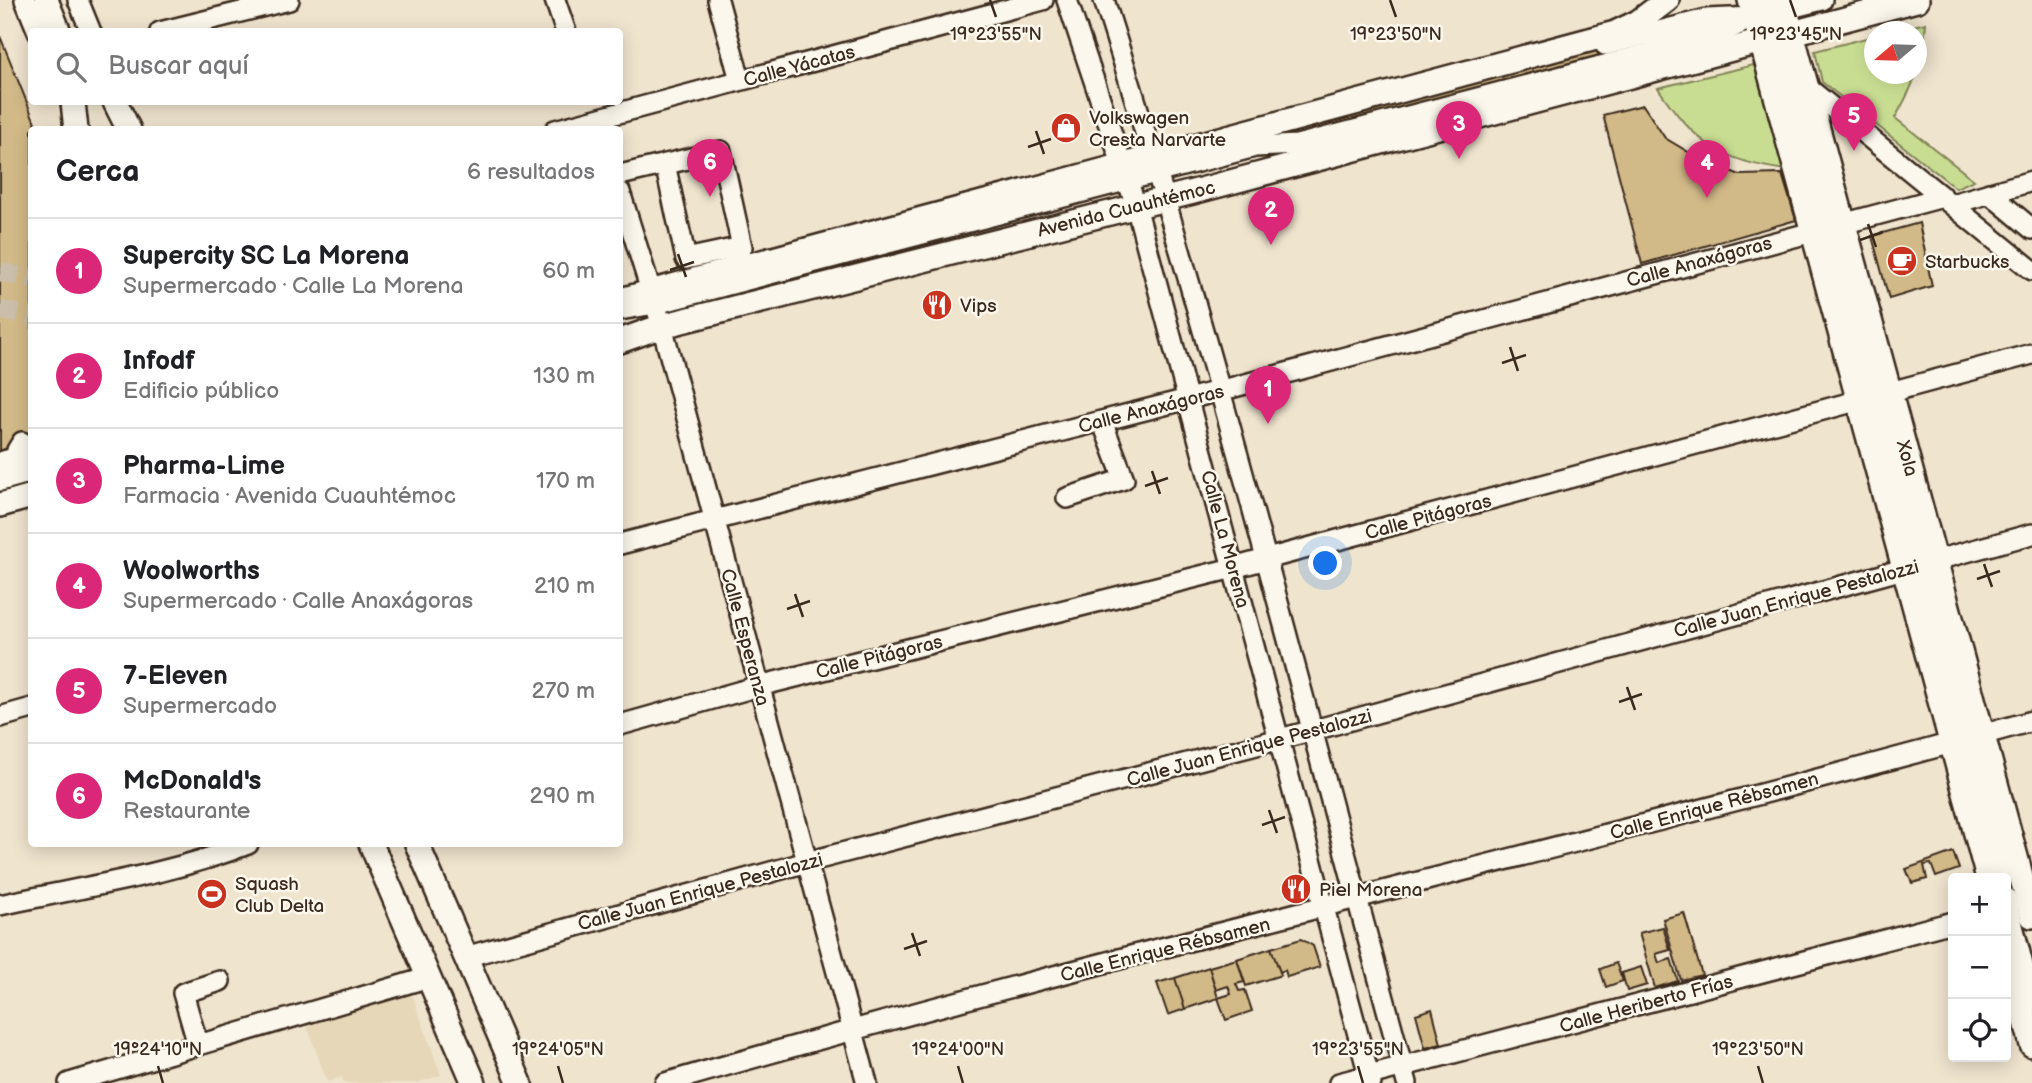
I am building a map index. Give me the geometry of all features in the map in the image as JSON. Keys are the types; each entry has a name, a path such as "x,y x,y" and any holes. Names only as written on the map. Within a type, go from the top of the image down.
{"main road":[{"path":"46,0 57,28"},
{"name":"Avenida Cuauhtémoc","path":"623,300 654,298 1157,165 1615,33 1638,22 1667,0"},
{"name":"Avenida Cuauhtémoc","path":"623,340 662,327 1167,198 1917,0"},
{"name":"Xola","path":"1764,5 1778,37 1808,88 1828,227 1966,738 1987,873"},
{"name":"Xola","path":"1764,5 1778,37 1966,738 2019,906"},
{"path":"73,105 76,126"},
{"path":"119,105 127,126"},
{"path":"0,505 28,497"},
{"path":"372,847 426,978 474,1083"},
{"path":"419,847 520,1083"},
{"path":"2011,964 2032,1045"}],"street":[{"path":"25,0 36,28"},
{"path":"78,0 89,28"},
{"path":"176,28 289,0"},
{"path":"555,0 565,28"},
{"path":"718,0 740,80"},
{"name":"Calle Yácatas","path":"567,126 1043,0"},
{"name":"Calle La Morena","path":"1067,0 1136,206 1370,1079"},
{"name":"Calle La Morena","path":"1104,0 1157,165 1223,390 1405,1075"},
{"name":"Avenida Cuauhtémoc","path":"1157,165 1255,147 1297,145 1712,37 1764,5 1822,0"},
{"path":"1778,37 1828,227"},
{"path":"1786,68 2032,270"},
{"path":"66,105 75,126"},
{"path":"623,174 666,163 721,151 742,247 686,259 666,163"},
{"name":"Calle Anaxágoras","path":"623,543 1189,399 1828,227 1989,193 2032,181"},
{"path":"1989,193 2032,229"},
{"name":"Calle Esperanza","path":"623,200 654,298 867,1083"},
{"name":"Avenida Cuauhtémoc","path":"623,309 654,298"},
{"name":"Avenida Cuauhtémoc","path":"623,316 654,298"},
{"name":"Calle Pitágoras","path":"623,724 759,686 1269,559 2032,354"},
{"path":"1067,498 1124,479 1102,421"},
{"path":"0,481 20,459"},
{"name":"Calle Juan Enrique Pestalozzi","path":"465,957 807,862 1280,740 2032,534"},
{"path":"0,717 28,709"},
{"name":"Calle Enrique Rébsamen","path":"664,1083 852,1029 1360,900 2032,721"},
{"path":"1966,738 2000,873"},
{"path":"0,905 187,863 238,847"},
{"path":"2019,906 2032,1000"},
{"name":"Calle Heriberto Frías","path":"1339,1083 1405,1075 1948,923"},
{"path":"69,1083 426,978"},
{"path":"198,1045 183,993 220,982"}],"shaded area":[{"path":"409,986 441,1075 417,1083 344,1083 342,1077 327,1082 306,1023"}],"green space":[{"path":"1864,39 1864,84 1912,84 1895,118 1974,180 1956,188 1822,82 1815,51"},
{"path":"1758,64 1786,170 1743,161 1711,146 1684,123 1658,88"}],"building":[{"path":"0,36 36,126 28,126 28,440 0,451"},
{"path":"1644,36 1648,53 1334,135 1329,117"},
{"path":"1643,105 1665,138 1702,160 1740,175 1782,174 1796,220 1642,264 1603,115"},
{"path":"1330,122 1332,130 1315,135 1312,126"},
{"name":"Starbucks","path":"1919,223 1932,286 1889,299 1872,236"},
{"path":"1953,852 1959,869 1936,877 1931,864 1924,865 1927,879 1912,883 1906,869"},
{"path":"1684,913 1702,975 1681,980 1663,919"},
{"path":"1663,927 1670,950 1656,954 1659,963 1671,959 1678,981 1655,988 1639,933"},
{"path":"1301,939 1313,946 1320,967 1287,977 1285,970 1280,972 1271,948"},
{"path":"1271,948 1281,975 1246,986 1237,959"},
{"path":"1237,959 1244,982 1236,984 1239,991 1245,990 1252,1011 1226,1020 1218,998 1231,994 1228,986 1216,990 1209,967"},
{"path":"1616,963 1623,981 1606,987 1600,969"},
{"path":"1209,967 1218,998 1185,1009 1175,978"},
{"path":"1641,967 1647,985 1627,991 1622,973"},
{"path":"1175,978 1185,1009 1168,1015 1157,983"},
{"path":"1432,1009 1441,1044 1425,1048 1416,1014"}],"tunnel":[{"path":"0,272 28,278"},
{"path":"0,310 28,316"}],"place":[{"name":"Volkswagen Cresta Narvarte","path":"1066,128"},
{"name":"7-Eleven","path":"1854,151"},
{"name":"Pharma-Lime","path":"1459,159"},
{"name":"McDonald's","path":"710,197"},
{"name":"Woolworths","path":"1707,198"},
{"name":"Infodf","path":"1271,245"},
{"name":"Starbucks","path":"1902,261"},
{"name":"Vips","path":"937,305"},
{"name":"Supercity SC La Morena","path":"1268,424"},
{"name":"Piel Morena","path":"1296,889"},
{"name":"Squash Club Delta","path":"212,894"}]}
